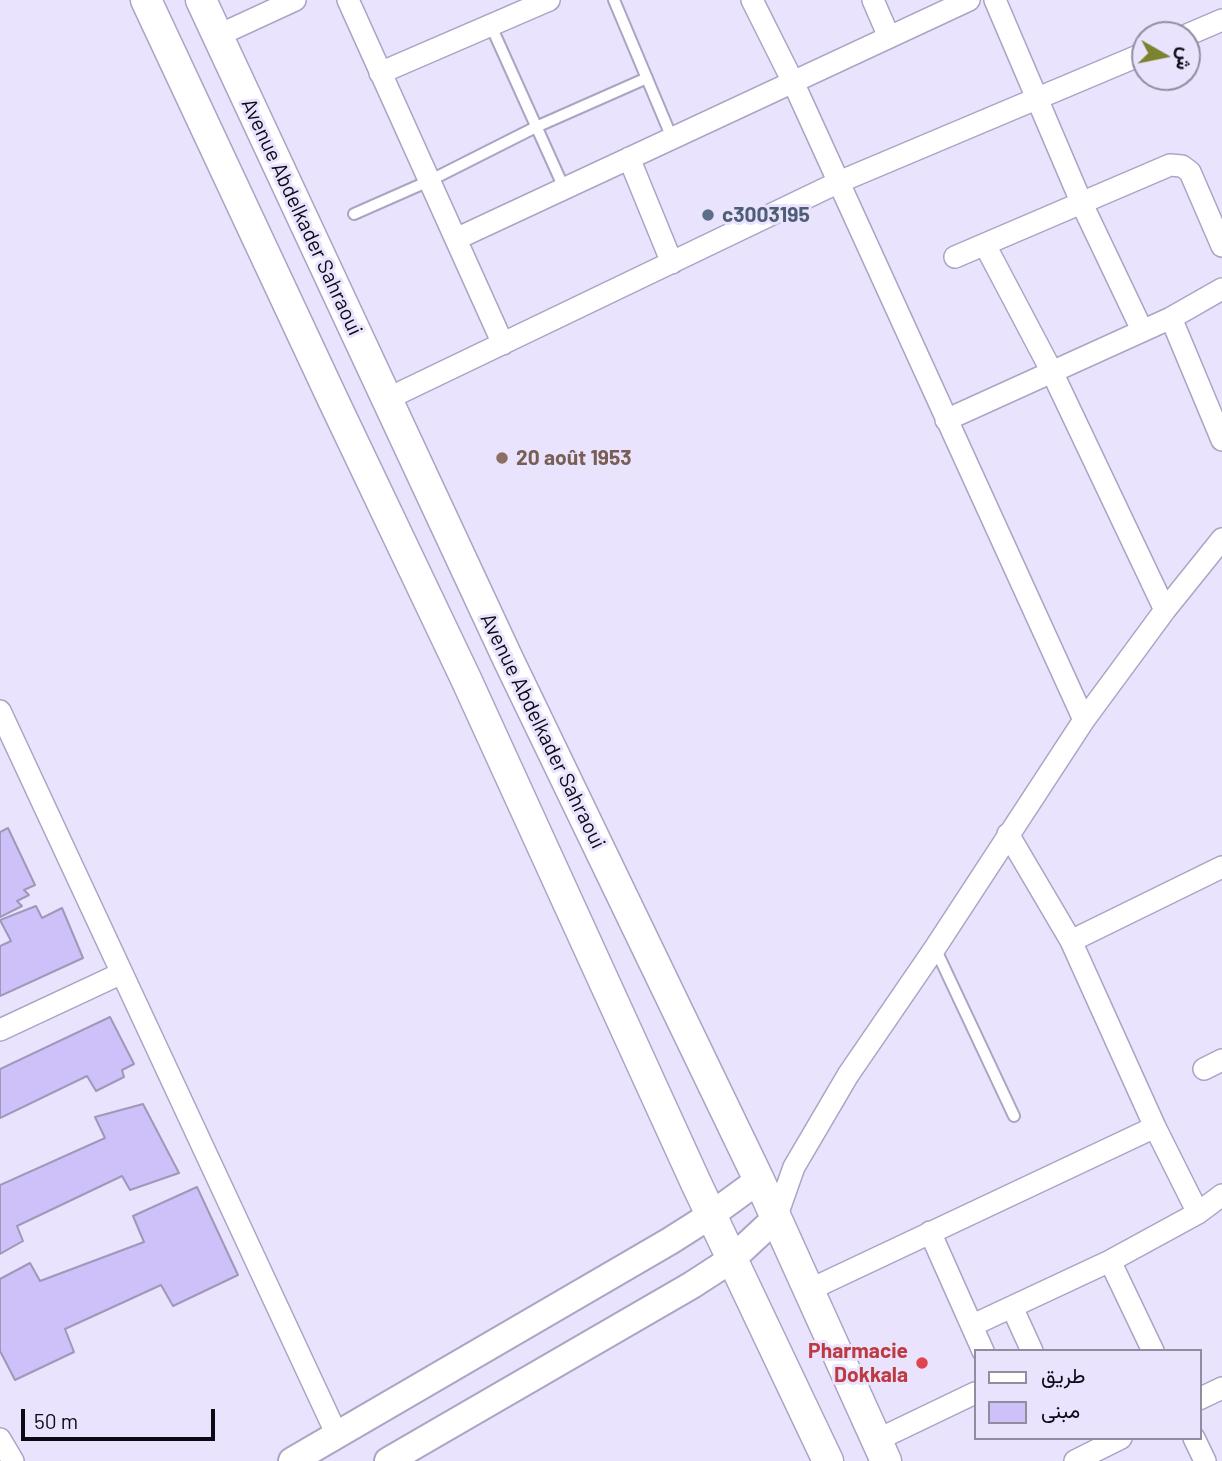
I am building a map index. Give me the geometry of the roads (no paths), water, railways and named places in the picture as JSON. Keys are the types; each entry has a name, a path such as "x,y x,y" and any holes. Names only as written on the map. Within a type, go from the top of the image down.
{"main road":[{"path":"146,0 466,679 711,1215 828,1461"},
{"name":"Avenue Abdelkader Sahraoui","path":"201,0 508,659 759,1180 881,1451"}],"street":[{"path":"217,36 296,0"},
{"path":"348,0 503,344"},
{"path":"380,73 549,0"},
{"path":"752,0 793,82 1084,720"},
{"path":"873,0 889,37"},
{"path":"456,239 969,0"},
{"path":"995,0 1082,204 1142,330"},
{"path":"1201,29 1222,20"},
{"path":"387,399 838,182 1131,59"},
{"path":"629,158 672,262"},
{"path":"955,257 1170,165 1182,166 1190,172 1222,246"},
{"path":"985,245 1052,372 1165,610"},
{"path":"946,420 1171,318 1222,289"},
{"path":"1171,318 1222,440"},
{"path":"388,1461 692,1285 732,1259 776,1218 794,1167 848,1075 935,948 1084,720 1165,610 1222,539"},
{"path":"0,711 337,1435"},
{"path":"1008,834 1071,940 1155,1127 1198,1213"},
{"path":"1071,940 1222,867"},
{"path":"0,1030 122,972"},
{"path":"809,1290 1155,1127"},
{"path":"292,1461 711,1215 759,1180 794,1167"},
{"path":"973,1325 1110,1261 1198,1213 1222,1195"},
{"path":"930,1233 982,1349"},
{"path":"1110,1261 1152,1349"},
{"path":"1012,1307 1031,1349"},
{"path":"1201,1398 1222,1388"},
{"path":"881,1451 974,1393"},
{"path":"0,1438 13,1461"},
{"path":"1079,1454 1116,1440"},
{"path":"1195,1440 1205,1461"}],"lane":[{"path":"614,0 672,138"},
{"path":"491,26 564,188"},
{"path":"354,214 429,181 536,127 647,78"},
{"path":"935,948 1014,1116"}],"place":[{"name":"c3003195","path":"708,215"},
{"name":"20 août 1953","path":"502,458"},
{"name":"Pharmacie Dokkala","path":"922,1363"}]}
